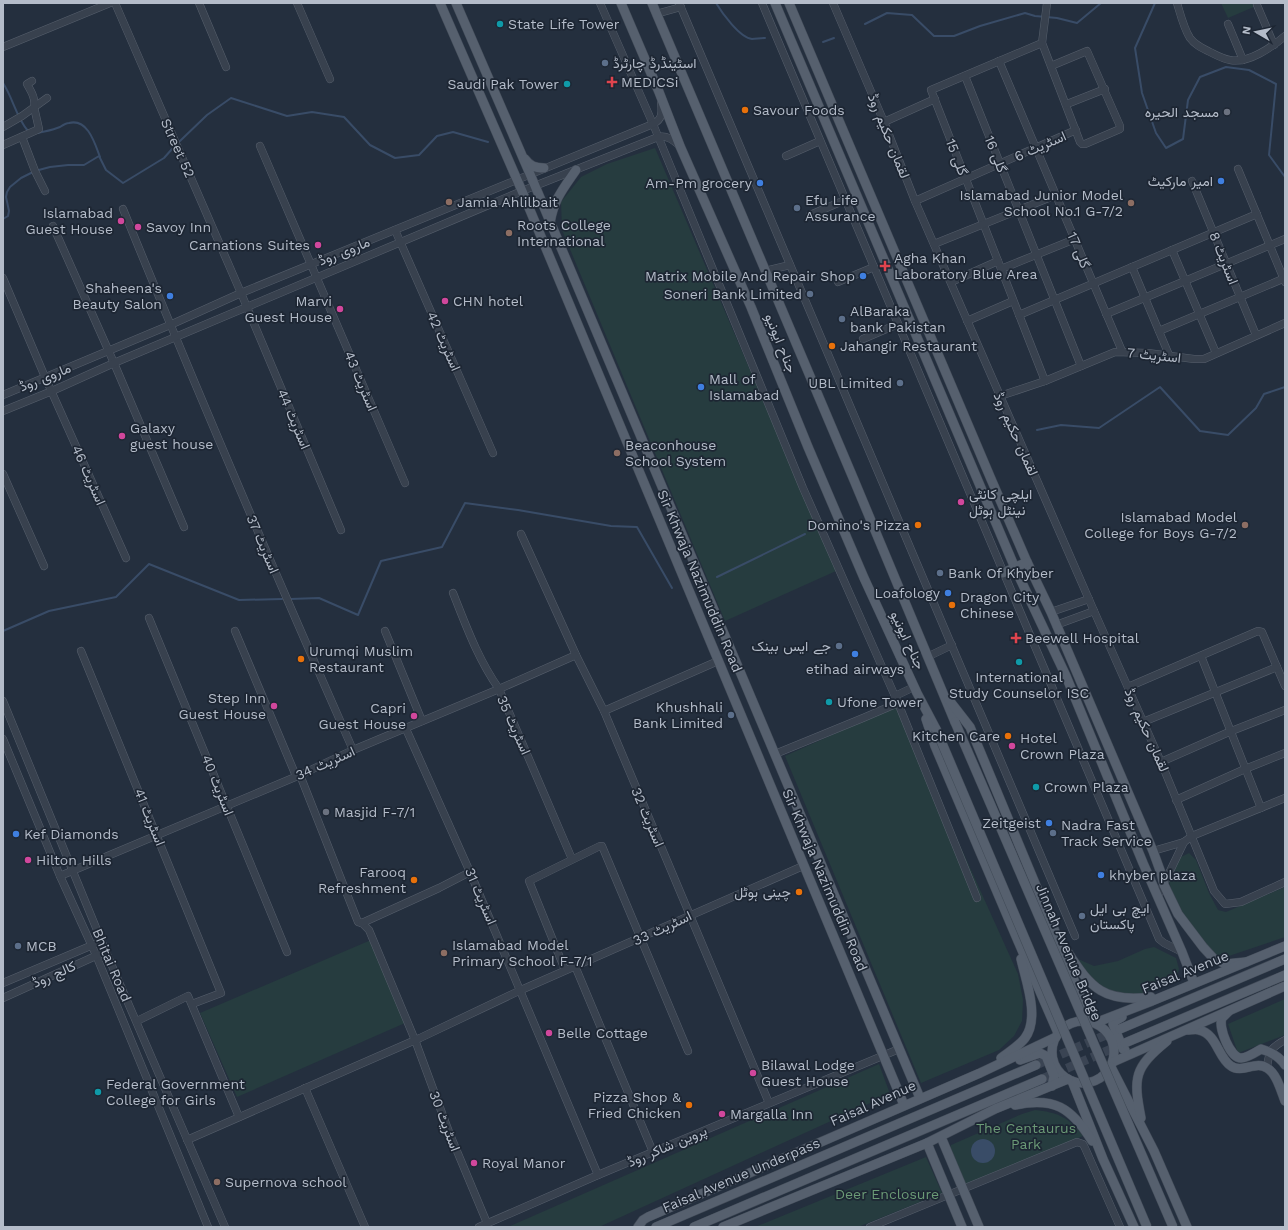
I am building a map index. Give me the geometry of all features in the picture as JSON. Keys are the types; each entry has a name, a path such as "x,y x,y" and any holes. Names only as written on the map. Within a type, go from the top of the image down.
{"main road":[{"name":"Sir Khwaja Nazimuddin Road","path":"440,3 517,179 904,1105"},
{"name":"Sir Khwaja Nazimuddin Road","path":"456,3 530,174 920,1098"},
{"name":"جناح ایونیو","path":"621,3 660,92 680,146 751,307 864,578 916,690"},
{"name":"جناح ایونیو","path":"652,3 854,480 939,688"},
{"path":"776,3 1015,568 1066,676 1194,983"},
{"path":"790,5 1027,562 1056,625 1153,851 1162,873 1164,885 1178,914 1214,959 1226,964 1246,962"},
{"path":"520,153 531,166 535,168 544,168"},
{"path":"550,224 555,202 576,170"},
{"path":"876,241 888,237"},
{"path":"1003,573 1027,562"},
{"path":"939,688 970,727 1093,1022"},
{"name":"Jinnah Avenue Bridge","path":"939,688 1174,1227"},
{"path":"916,690 936,729 1147,1227"},
{"path":"916,690 935,746 1057,1035"},
{"path":"784,820 799,812"},
{"path":"1054,929 1074,961 1101,992 1121,999 1139,999 1163,996"},
{"path":"980,1073 1014,1049 1025,1038 1030,1024 1032,1008 1018,942"},
{"name":"Faisal Avenue","path":"1093,1022 1152,1001 1285,946"},
{"path":"1120,1029 1285,959"},
{"path":"1125,1043 1285,975"},
{"path":"1112,1064 1160,1040 1285,986"},
{"path":"1152,1001 1144,1008 1115,1021 1113,1024 1123,1049 1125,1050 1152,1040 1160,1040"},
{"path":"1231,1009 1222,1019 1221,1029 1229,1049 1236,1057 1242,1058 1261,1049 1281,1059 1285,1065"},
{"path":"1082,1021 1093,1022 1103,1028 1109,1034 1115,1052 1112,1064 1106,1074 1090,1082 1081,1083 1070,1080 1061,1073 1055,1065 1053,1051 1057,1035 1065,1027 1082,1021"},
{"path":"1187,1227 1141,1119 1137,1100 1137,1077 1147,1059 1180,1032 1199,1030 1206,1033 1217,1046 1225,1062 1234,1068 1239,1069 1256,1065 1267,1068 1274,1076 1285,1100"},
{"name":"Faisal Avenue","path":"638,1227 643,1220 648,1217 980,1073 1057,1035"},
{"path":"1217,1046 1226,1040"},
{"path":"980,1073 1007,1066 1033,1055 1040,1054 1046,1056 1054,1076 1052,1086"},
{"path":"1112,1064 1154,1151"},
{"name":"Faisal Avenue Underpass","path":"656,1227 1036,1065"},
{"name":"Faisal Avenue Underpass","path":"694,1227 1042,1079"},
{"path":"724,1227 927,1144 995,1109 1070,1080"},
{"path":"1070,1080 1103,1159 1134,1227"},
{"path":"995,1109 1038,1102 1052,1104 1062,1108 1069,1112 1079,1123 1103,1159"},
{"path":"941,1137 979,1227"},
{"path":"927,1144 962,1227"},
{"path":"957,1214 971,1206"}],"street":[{"path":"3,47 110,3"},
{"name":"Street 52","path":"115,3 247,307"},
{"path":"199,3 226,67"},
{"path":"297,3 330,78"},
{"path":"600,3 653,124 803,488 896,699 977,898"},
{"path":"762,3 1144,907 1161,941 1182,952"},
{"name":"لقمان حکیم روڈ","path":"833,3 884,122 915,201 1088,599 1161,762 1214,891 1225,904 1241,902 1285,882"},
{"path":"1047,3 1042,42 1051,66 1067,104 1082,144 1120,129 1105,90 1087,51 1051,66"},
{"path":"1177,3 1189,37 1199,47 1230,60 1243,60 1257,55 1274,45 1285,36"},
{"path":"656,14 680,5 1076,936"},
{"path":"1257,5 1274,45"},
{"path":"1228,24 1243,60"},
{"path":"964,76 1042,42"},
{"name":"گلی 17","path":"999,61 1122,351"},
{"name":"گلی 15","path":"964,76 931,90 1044,381"},
{"name":"گلی 16","path":"964,76 1081,366"},
{"path":"3,145 39,129 33,96 27,84 32,81"},
{"path":"1067,104 1105,90"},
{"path":"653,124 661,116 660,92"},
{"path":"3,127 48,98"},
{"path":"884,122 935,99"},
{"name":"ماروی روڈ","path":"3,395 108,352 310,264 653,124"},
{"name":"اسٹریٹ 6","path":"915,201 1076,130"},
{"path":"28,134 35,171 45,191"},
{"path":"658,137 666,136 680,146"},
{"name":"ماروی روڈ","path":"3,411 522,191 658,137"},
{"path":"786,156 820,141"},
{"name":"اسٹریٹ 43","path":"260,146 405,483"},
{"path":"1159,331 1285,280 1238,169"},
{"name":"اسٹریٹ 8","path":"1192,181 1256,335"},
{"path":"934,244 1056,195"},
{"path":"810,215 845,200"},
{"name":"اسٹریٹ 37","path":"123,209 175,338 286,599 353,750"},
{"path":"1019,314 1256,214"},
{"path":"52,226 114,363 184,527"},
{"name":"اسٹریٹ 42","path":"395,230 493,453"},
{"path":"1001,269 1075,239"},
{"path":"1106,314 1285,239"},
{"path":"864,245 876,241"},
{"path":"1172,250 1216,353"},
{"path":"951,282 998,261"},
{"path":"765,271 790,265"},
{"path":"838,282 874,267"},
{"path":"1132,267 1169,356"},
{"name":"اسٹریٹ 46","path":"3,278 45,377 126,558"},
{"path":"967,322 1014,301"},
{"name":"اسٹریٹ 44","path":"247,307 341,530"},
{"name":"اسٹریٹ 7","path":"1000,396 1044,381 1116,352 1122,351 1204,359 1285,323"},
{"path":"863,339 898,324"},
{"path":"3,474 44,566"},
{"name":"اسٹریٹ 32","path":"521,534 576,655 604,712 769,1104"},
{"name":"اسٹریٹ 35","path":"453,593 474,647 486,671 498,689 572,859"},
{"path":"1050,612 1088,599"},
{"path":"1056,625 1094,611"},
{"name":"اسٹریٹ 40","path":"149,618 287,952"},
{"path":"235,631 298,776"},
{"path":"385,631 422,721"},
{"path":"1128,687 1258,631 1261,631 1285,686"},
{"path":"927,657 952,645"},
{"name":"اسٹریٹ 41","path":"81,651 222,993 192,1004"},
{"name":"اسٹریٹ 34","path":"60,876 298,776 353,750 406,729 576,655"},
{"path":"1201,656 1229,732 1261,808"},
{"path":"604,712 718,661"},
{"path":"1143,722 1277,667"},
{"path":"775,754 863,718 896,699 916,690"},
{"name":"Bhitai Road","path":"3,701 106,952 225,1227"},
{"path":"1161,762 1229,732 1285,710"},
{"name":"اسٹریٹ 31","path":"406,729 521,990 598,1175"},
{"name":"Bhitai Road","path":"3,739 60,876 92,946 208,1227"},
{"path":"1176,800 1285,753"},
{"name":"اسٹریٹ 30","path":"298,776 358,922 362,923 369,930 415,1040 449,1132 487,1223"},
{"path":"1153,851 1184,842 1192,836 1285,798"},
{"path":"1158,896 1184,842"},
{"path":"565,970 529,880 602,846 688,1051"},
{"name":"اسٹریٹ 33","path":"187,1140 415,1040 565,970 803,866"},
{"path":"362,923 439,888 470,872"},
{"name":"کالج روڈ","path":"3,983 102,942"},
{"name":"کالج روڈ","path":"3,998 106,952"},
{"path":"575,966 653,1152"},
{"path":"137,1021 188,996 239,1117"},
{"path":"1267,1068 1269,1052 1277,1044 1285,1040"},
{"name":"پروین شاکر روڈ","path":"479,1227 598,1175 900,1049"},
{"path":"305,1088 365,1227"},
{"path":"870,1227 949,1196 1077,1142 1083,1144 1120,1227"}],"green space":[{"path":"1221,3 1263,3 1228,18"},
{"path":"655,148 836,571 725,621 562,230 561,202 581,177 607,164"},
{"path":"897,706 1018,974 1023,1000 1022,1021 1014,1036 999,1050 921,1083 785,756"},
{"path":"1189,853 1196,860 1209,893 1218,910 1226,912 1285,887 1285,937 1220,959 1203,944 1176,905 1167,875 1175,860"},
{"path":"371,940 405,1023 237,1097 200,1013"},
{"path":"1154,947 1176,958 1179,969 1177,977 1141,994 1113,995 1090,981 1078,959 1094,966 1118,961 1145,949"},
{"path":"1285,999 1285,1035 1238,1053 1228,1024"},
{"path":"879,1064 890,1094 599,1227 508,1227"},
{"name":"The Centaurus Park","path":"1035,1110 1050,1112 1068,1120 1083,1136 963,1185 950,1148 951,1145 1022,1114"},
{"name":"Deer Enclosure","path":"926,1157 942,1193 858,1227 755,1227"}],"water":[{"path":"983,1139 988,1140 994,1146 994,1156 988,1162 983,1163 978,1162 972,1156 971,1151 972,1146 978,1140"}],"waterway":[{"path":"716,3 727,19 747,38 765,38"},
{"path":"865,24 887,13 912,15 934,36 954,36 980,26 1025,13 1077,23 1101,3"},
{"path":"1155,3 1135,48 1142,93 1156,133 1166,148 1183,139 1188,100 1200,77 1226,67 1249,70 1276,84 1269,155 1285,177"},
{"path":"823,42 834,38"},
{"path":"3,83 20,120 28,131"},
{"path":"180,141 207,115 231,98 287,116 312,112 344,117 370,145 395,158 419,155 437,136 453,132 488,142"},
{"path":"38,133 55,129 64,124 76,122 81,124 90,133 100,157"},
{"path":"3,219 8,216 9,211 6,197 10,187 21,178 35,171 50,167 84,165 99,156 106,170 123,183 164,158 172,149"},
{"path":"1037,430 1061,425 1099,428 1160,387 1200,431 1228,435 1256,408 1264,394 1285,387"},
{"path":"290,599 319,598 358,615 381,561 442,547 465,503 518,510 611,526 637,527 672,588"},
{"path":"717,577 805,534"},
{"path":"3,631 49,611 116,597 149,564 239,600 282,599"}],"tunnel":[{"path":"1036,1065 1120,1029"},
{"path":"1042,1079 1125,1043"}],"place":[{"name":"State Life Tower","path":"500,24"},
{"name":"اسٹینڈرڈ چارٹرڈ","path":"605,63"},
{"name":"MEDICSi","path":"612,82"},
{"name":"Saudi Pak Tower","path":"567,84"},
{"name":"Savour Foods","path":"745,110"},
{"name":"مسجد الحیرہ","path":"1227,112"},
{"name":"امیر مارکیٹ","path":"1221,181"},
{"name":"Am-Pm grocery","path":"760,183"},
{"name":"Jamia Ahlilbait","path":"449,202"},
{"name":"Islamabad Junior Model School No.1 G-7/2","path":"1131,203"},
{"name":"Efu Life Assurance","path":"797,208"},
{"name":"Islamabad Guest House","path":"121,221"},
{"name":"Savoy Inn","path":"138,227"},
{"name":"Roots College International","path":"509,233"},
{"name":"Carnations Suites","path":"318,245"},
{"name":"Agha Khan Laboratory Blue Area","path":"885,266"},
{"name":"Matrix Mobile And Repair Shop","path":"863,276"},
{"name":"Soneri Bank Limited","path":"810,294"},
{"name":"Shaheena's Beauty Salon","path":"170,296"},
{"name":"CHN hotel","path":"445,301"},
{"name":"Marvi Guest House","path":"340,309"},
{"name":"AlBaraka bank Pakistan","path":"842,319"},
{"name":"Jahangir Restaurant","path":"832,346"},
{"name":"UBL Limited","path":"900,383"},
{"name":"Mall of Islamabad","path":"701,387"},
{"name":"Galaxy guest house","path":"122,436"},
{"name":"Beaconhouse School System","path":"617,453"},
{"name":"ایلچی کانٹی نینٹل ہوٹل","path":"961,502"},
{"name":"Domino's Pizza","path":"918,525"},
{"name":"Islamabad Model College for Boys G-7/2","path":"1245,525"},
{"name":"Bank Of Khyber","path":"940,573"},
{"name":"Loafology","path":"948,593"},
{"name":"Dragon City Chinese","path":"952,605"},
{"name":"Beewell Hospital","path":"1016,638"},
{"name":"جے ایس بینک","path":"839,646"},
{"name":"etihad airways","path":"855,654"},
{"name":"Urumqi Muslim Restaurant","path":"301,659"},
{"name":"International Study Counselor ISC","path":"1019,662"},
{"name":"Ufone Tower","path":"829,702"},
{"name":"Step Inn Guest House","path":"274,706"},
{"name":"Khushhali Bank Limited","path":"731,715"},
{"name":"Capri Guest House","path":"414,716"},
{"name":"Kitchen Care","path":"1008,736"},
{"name":"Hotel Crown Plaza","path":"1012,746"},
{"name":"Crown Plaza","path":"1036,787"},
{"name":"Masjid F-7/1","path":"326,812"},
{"name":"Zeitgeist","path":"1049,823"},
{"name":"Nadra Fast Track Service","path":"1053,833"},
{"name":"Kef Diamonds","path":"16,834"},
{"name":"Hilton Hills","path":"28,860"},
{"name":"khyber plaza","path":"1101,875"},
{"name":"Farooq Refreshment","path":"414,880"},
{"name":"چینی ہوٹل","path":"799,892"},
{"name":"ایچ بی ایل پاکستان","path":"1082,916"},
{"name":"MCB","path":"18,946"},
{"name":"Islamabad Model Primary School F-7/1","path":"444,953"},
{"name":"Belle Cottage","path":"549,1033"},
{"name":"Bilawal Lodge Guest House","path":"753,1073"},
{"name":"Federal Government College for Girls","path":"98,1092"},
{"name":"Pizza Shop & Fried Chicken","path":"689,1105"},
{"name":"Margalla Inn","path":"722,1114"},
{"name":"Royal Manor","path":"474,1163"},
{"name":"Supernova school","path":"217,1182"}]}
